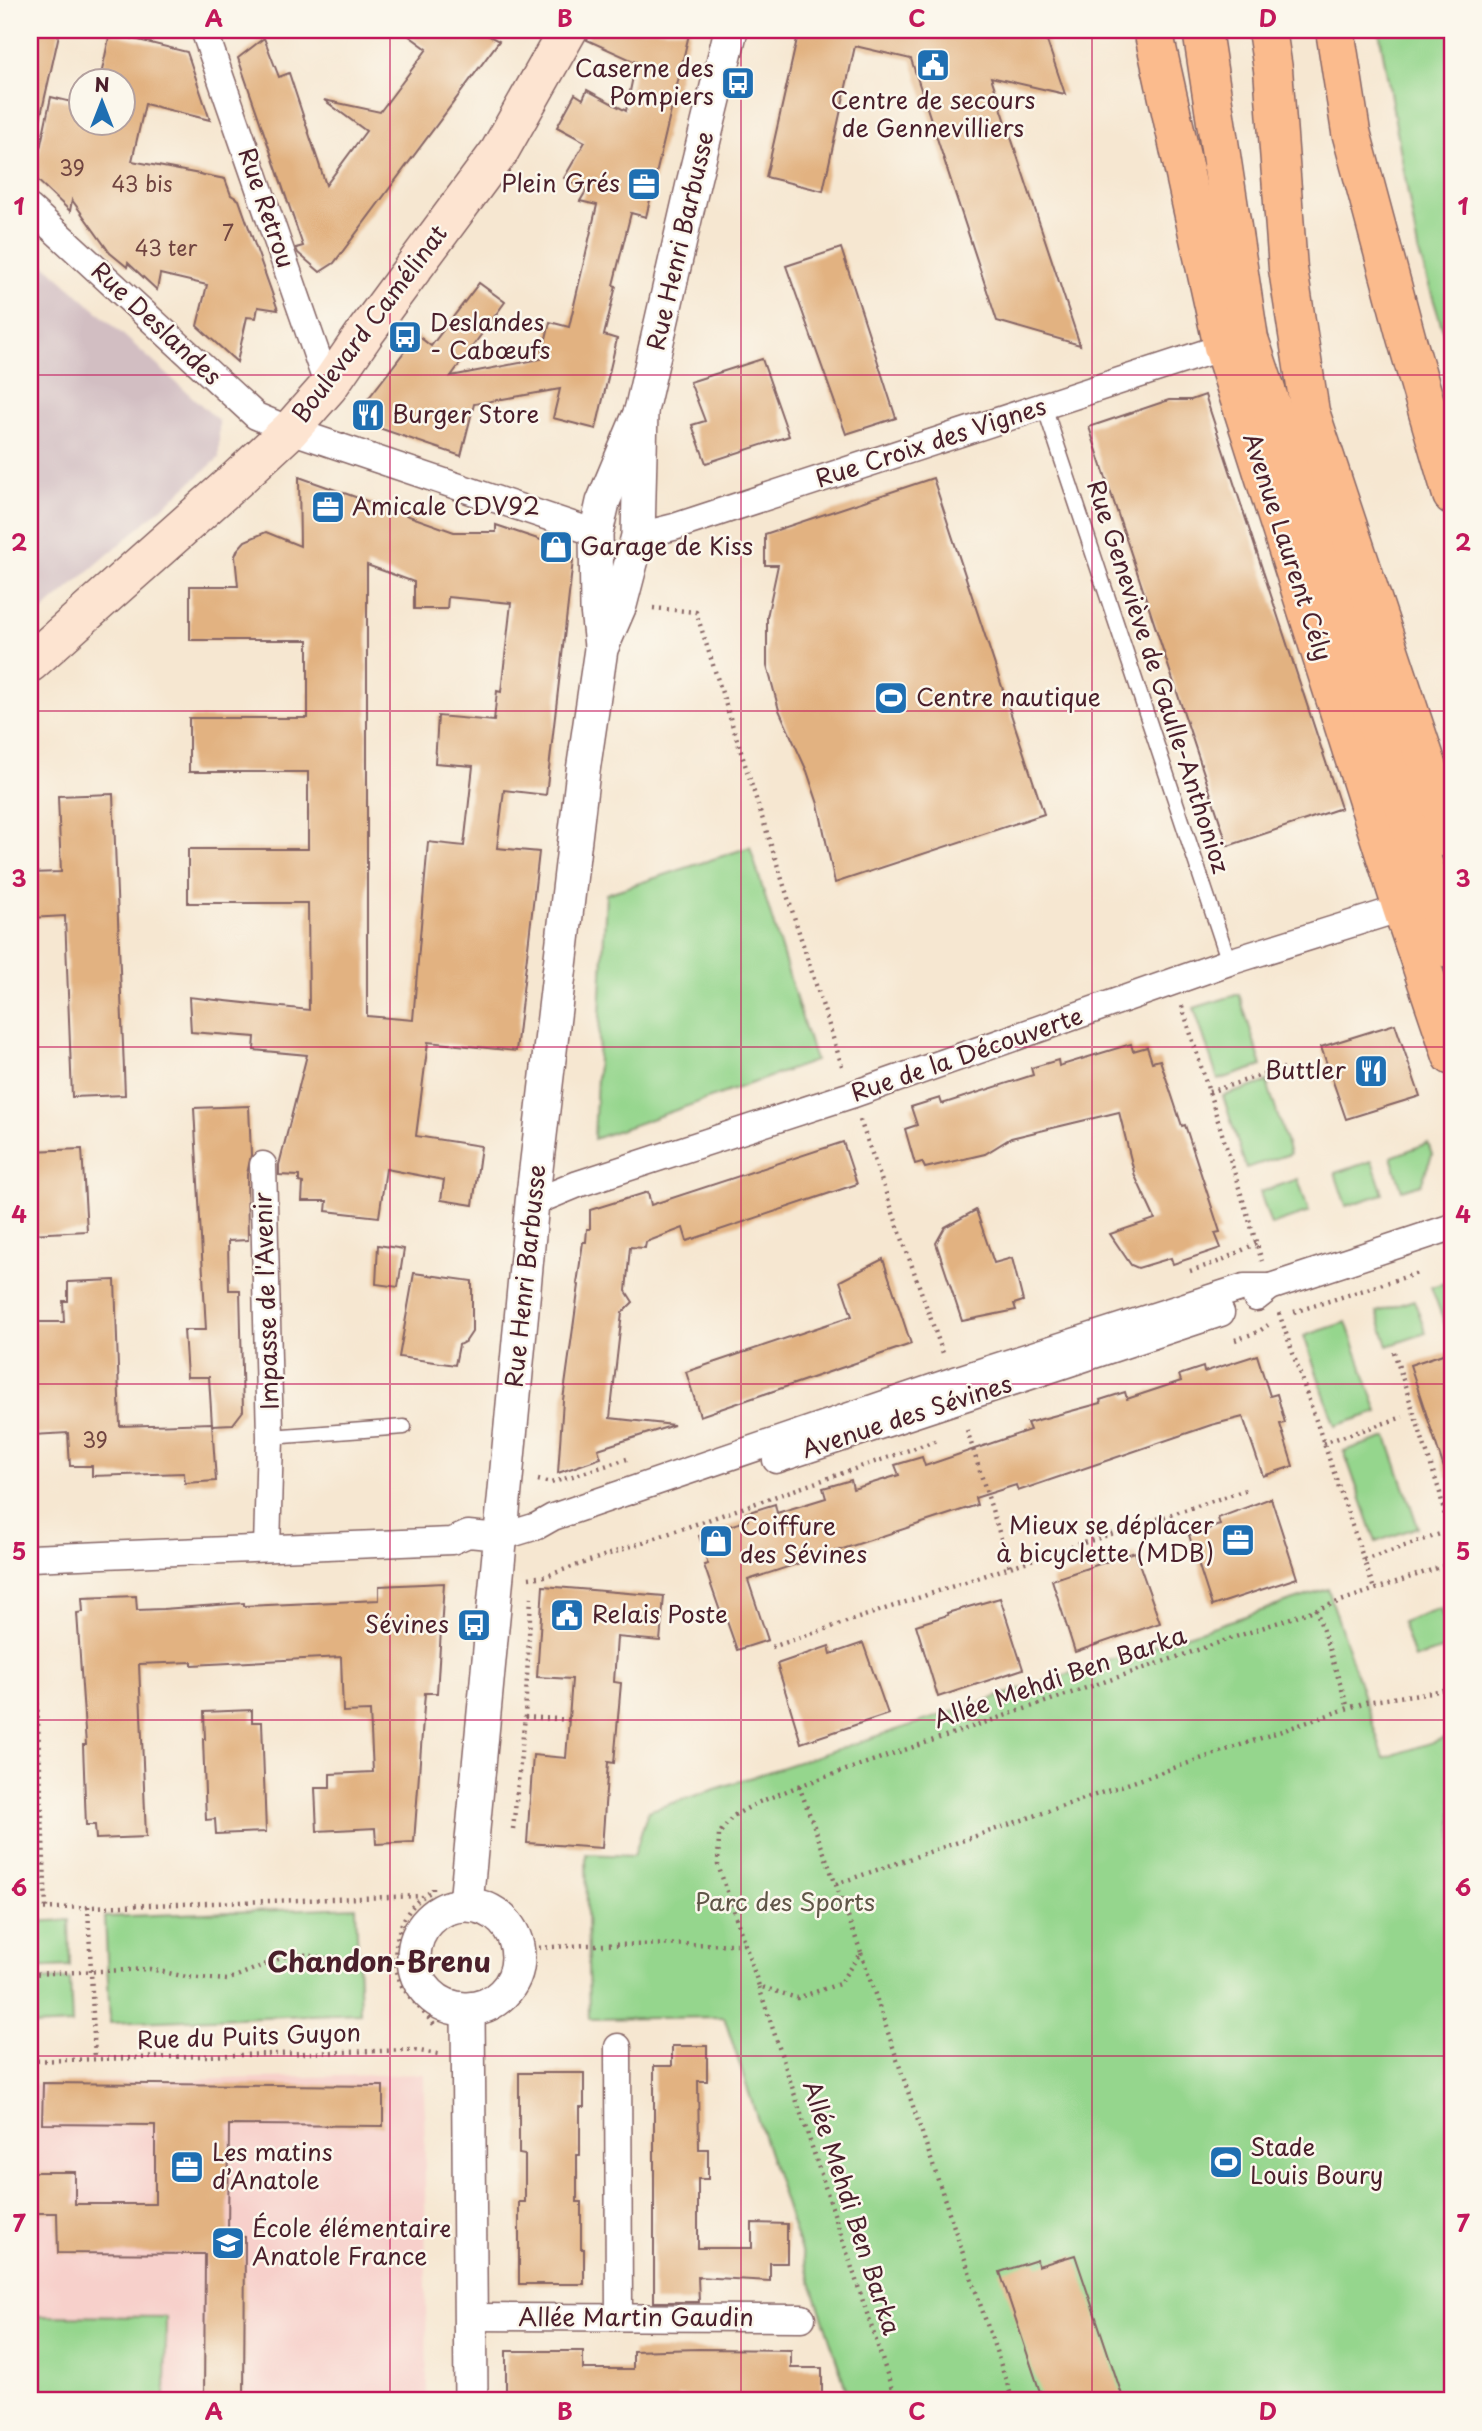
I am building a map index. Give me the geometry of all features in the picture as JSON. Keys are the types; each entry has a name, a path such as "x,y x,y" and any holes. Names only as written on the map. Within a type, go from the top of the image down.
{"main road":[{"name":"Boulevard Camélinat","path":"30,663 290,430 328,387 499,152 568,30"},
{"name":"Avenue Laurent Cély","path":"1153,30 1223,347 1452,1056"},
{"path":"1202,30 1249,339 1452,950"},
{"path":"1267,30 1273,69 1288,270 1310,412 1452,840"},
{"path":"1335,30 1351,132 1452,495"}],"street":[{"name":"Rue Retrou","path":"204,30 328,387"},
{"name":"Rue Henri Barbusse","path":"466,1904 532,1203 583,771 601,649 597,609 596,533 603,502 641,411 731,30"},
{"name":"Rue Deslandes","path":"30,208 256,416 290,430"},
{"name":"Rue Croix des Vignes","path":"638,536 687,523 1223,347"},
{"name":"Rue Henri Barbusse","path":"601,649 620,605 638,536 641,411"},
{"path":"290,430 596,533 638,536"},
{"name":"Rue de la Découverte","path":"532,1203 578,1184 851,1095 1229,962 1402,908"},
{"name":"Impasse de l'Avenir","path":"263,1165 270,1437 267,1540"},
{"name":"Avenue des Sévines","path":"501,1537 1005,1364 1244,1287 1270,1287 1452,1227"},
{"path":"30,1553 267,1540 454,1524 468,1534 501,1537"},
{"path":"466,1904 488,1910 506,1923 514,1935 518,1950 518,1967 512,1984 500,1997 485,2007 468,2010 451,2008 436,2001 424,1989 416,1975 413,1958 415,1942 429,1920 450,1907 466,1904"},
{"path":"468,2010 471,2401"},
{"path":"618,2047 619,2317"},
{"name":"Allée Martin Gaudin","path":"470,2317 802,2318"}],"lane":[{"name":"Rue Geneviève de Gaulle-Anthonioz","path":"1044,405 1229,962"},
{"path":"270,1437 404,1427"}],"path":[{"path":"620,605 696,612 851,1095 944,1356"},
{"path":"1209,1092 1284,1068"},
{"path":"1232,1341 1258,1332 1280,1316 1419,1273"},
{"path":"1394,1352 1440,1493 1452,1547"},
{"path":"1323,1443 1403,1417"},
{"path":"954,1434 967,1430 1010,1567"},
{"path":"521,1579 546,1576 941,1439"},
{"path":"772,1647 1245,1490"},
{"path":"1364,1560 1449,1531"},
{"path":"30,1553 46,1908"},
{"name":"Allée Mehdi Ben Barka","path":"896,2401 718,1865 719,1834 733,1816 757,1802 799,1786 1452,1563"},
{"path":"513,1829 525,1717 531,1596"},
{"path":"1316,1609 1348,1708"},
{"path":"836,1884 1366,1702 1452,1689"},
{"path":"525,1717 574,1720"},
{"path":"799,1786 861,1952 1013,2401"},
{"path":"30,1909 421,1896"},
{"path":"88,1906 95,2059"},
{"path":"518,1950 587,1945 744,1944"},
{"path":"759,1986 797,1997 839,1984 861,1952"},
{"path":"30,1973 150,1969 187,1977 227,1980 286,1956 301,1954 334,1960 372,1960"},
{"name":"Rue du Puits Guyon","path":"30,2061 413,2050 434,2054 468,2054"}],"shaded area":[{"path":"30,251 219,421 219,458 30,622"},
{"name":"École élémentaire Anatole France","path":"424,2074 427,2401 30,2401 30,2084"}],"green space":[{"path":"1379,30 1452,30 1452,359 1418,250"},
{"path":"750,847 815,1061 594,1139 606,894"},
{"path":"1239,994 1262,1066 1218,1080 1194,1008"},
{"path":"1267,1082 1290,1154 1246,1168 1223,1096"},
{"path":"1428,1143 1432,1155 1421,1184 1402,1190 1391,1157"},
{"path":"1372,1161 1383,1194 1346,1206 1335,1173"},
{"path":"1298,1179 1309,1212 1271,1225 1260,1192"},
{"path":"1444,1283 1452,1287 1452,1327 1447,1329 1431,1287"},
{"path":"1414,1300 1426,1333 1388,1346 1377,1312"},
{"path":"1346,1322 1378,1412 1335,1426 1304,1336"},
{"path":"1387,1437 1418,1527 1376,1542 1344,1451"},
{"name":"Parc des Sports","path":"1328,1589 1384,1758 1451,1736 1452,1739 1452,2401 850,2401 724,2017 589,2019 586,1854 634,1856 648,1811"},
{"path":"1440,1608 1452,1647 1414,1658 1402,1622"},
{"path":"356,1907 360,2013 110,2023 105,1917"},
{"path":"69,1920 70,1966 30,1968 30,1922"},
{"path":"70,1979 72,2024 30,2026 30,1980"},
{"path":"30,2316 166,2317 165,2401 30,2401"}],"building":[{"path":"30,30 60,30 40,119 30,118"},
{"path":"401,30 478,30 499,41 334,263 320,272 298,253 296,248 303,246 238,58 264,38 279,77 289,73 326,185 366,131 324,100 380,112 427,49"},
{"path":"590,30 690,30 646,217 631,213 613,285 616,286 604,335 617,339 596,429 553,418 560,389 474,404 461,456 370,425 364,404 417,335 431,346 479,283 505,302 451,376 541,359 550,322 569,327 597,205 580,201 586,191 564,178 585,142 557,127 575,94 583,99 587,90 626,111 636,62 587,40"},
{"path":"799,30 993,30 1047,41 1065,94 991,77 1080,345 997,321 911,59 855,46 823,191 766,177"},
{"path":"110,33 187,52 210,120 145,104 132,161 225,179 231,195 239,200 278,310 258,307 256,318 247,317 237,362 197,326 207,285 160,274 157,290 128,263 127,267 110,253 72,200 70,211 34,177 51,97 66,101 66,136 136,136 136,66 103,66"},
{"path":"841,248 896,418 846,434 786,266"},
{"path":"762,359 789,436 706,463 692,425 705,421 690,382"},
{"path":"1205,395 1341,808 1228,846 1089,427 1169,400 1191,400"},
{"path":"299,477 454,532 496,532 496,525 565,548 573,560 546,795 504,790 497,848 539,852 516,1051 428,1042 416,1136 481,1146 473,1205 441,1200 444,1180 386,1169 379,1217 326,1211 327,1201 302,1201 303,1183 299,1182 299,1176 279,1175 279,1165 307,1055 254,1050 255,1037 191,1032 189,997 309,1010 308,903 188,903 188,849 308,849 308,772 189,772 189,718 308,718 308,640 190,640 190,586 238,586 235,556 238,549 245,541 266,532 300,546","holes":["367,565 414,582 414,609 447,609 448,597 511,603 501,692 497,691 494,721 438,716 435,763 473,766 464,846 428,842 413,1020 367,1016"]},
{"name":"Centre nautique","path":"933,478 1044,814 835,883 818,804 807,771 779,710 767,665 767,617 778,565 765,565 765,534"},
{"path":"113,794 125,1095 72,1097 65,916 30,918 30,873 61,872 58,796"},
{"name":"Buttler","path":"1395,1024 1420,1096 1346,1119 1321,1047"},
{"path":"1131,1044 1133,1051 1147,1047 1152,1062 1160,1060 1182,1126 1185,1125 1220,1232 1215,1233 1221,1248 1173,1264 1171,1258 1138,1268 1131,1265 1110,1234 1155,1219 1135,1176 1119,1112 1011,1138 985,1154 925,1168 922,1162 915,1164 905,1129 917,1125 911,1107 940,1098 942,1104 1033,1075 1031,1068 1058,1060 1059,1066"},
{"path":"249,1106 251,1155 247,1174 248,1240 228,1241 229,1290 240,1290 243,1411 233,1424 212,1425 209,1377 187,1377 184,1330 206,1330 194,1108"},
{"path":"843,1142 857,1184 687,1241 683,1228 646,1242 645,1248 630,1247 626,1291 633,1302 622,1313 610,1418 674,1425 598,1449 601,1458 558,1473 563,1400 579,1285 577,1284 583,1242 586,1242 587,1229 590,1229 590,1210 648,1192 651,1205"},
{"path":"82,1149 87,1231 30,1234 30,1151"},
{"path":"976,1210 994,1263 1012,1258 1023,1301 1014,1304 1016,1310 962,1321 936,1243 945,1227"},
{"path":"378,1245 404,1249 398,1287 376,1284"},
{"path":"883,1259 911,1344 700,1416 686,1372 852,1316 840,1281"},
{"path":"414,1273 472,1281 472,1332 466,1341 459,1345 455,1365 399,1357"},
{"path":"115,1280 120,1426 212,1423 216,1481 185,1483 184,1473 92,1476 92,1466 70,1466 68,1433 33,1435 30,1322 64,1322 63,1301 68,1301 68,1282"},
{"path":"1452,1351 1452,1477 1447,1477 1410,1365"},
{"path":"1257,1355 1270,1396 1277,1394 1285,1423 1280,1424 1293,1466 1263,1476 1243,1417 1211,1425 1018,1491 1016,1485 975,1498 977,1505 748,1580 768,1640 737,1650 704,1565 708,1564 699,1536 748,1520 746,1513 775,1504 777,1513 826,1498 823,1488 851,1480 853,1489 899,1475 895,1465 922,1457 925,1466 1030,1430 1027,1423 1101,1403 1100,1400 1125,1392 1127,1399 1181,1381 1179,1375 1203,1367 1204,1372"},
{"path":"1271,1498 1297,1578 1212,1606 1189,1535 1220,1525 1218,1518"},
{"path":"1135,1552 1160,1623 1075,1652 1052,1580"},
{"path":"444,1583 437,1693 425,1693 414,1842 376,1844 375,1828 317,1831 315,1788 330,1788 330,1774 373,1772 370,1711 343,1712 341,1657 192,1665 192,1662 139,1664 146,1837 96,1839 95,1825 86,1825 83,1745 86,1745 77,1613 83,1612 82,1598 136,1596 137,1610 244,1603 244,1606 379,1600 379,1586"},
{"path":"543,1586 664,1596 660,1641 617,1637 614,1682 621,1683 614,1763 608,1762 602,1848 527,1843 533,1755 566,1758 572,1679 537,1677"},
{"path":"1000,1598 1023,1669 938,1697 916,1625"},
{"path":"863,1643 888,1714 801,1743 777,1664 829,1646 831,1654"},
{"path":"252,1710 252,1722 262,1722 266,1832 216,1834 215,1819 206,1820 204,1712"},
{"path":"672,2046 707,2046 707,2081 698,2081 699,2149 708,2149 708,2179 698,2179 698,2248 752,2248 752,2223 787,2224 787,2263 770,2263 770,2281 698,2277 699,2302 654,2302 654,2066 672,2066"},
{"path":"519,2073 584,2073 584,2107 580,2107 580,2155 577,2155 577,2202 581,2202 584,2284 519,2284 519,2202 525,2202 525,2155 519,2154"},
{"path":"43,2083 383,2086 383,2126 229,2125 228,2236 245,2237 244,2401 204,2401 205,2254 58,2253 57,2213 30,2213 30,2172 75,2172 75,2204 155,2204 155,2125 42,2124"},
{"path":"1075,2255 1124,2401 1043,2401 1000,2272 1037,2260 1038,2266"},
{"path":"791,2350 791,2368 822,2368 822,2401 746,2401 746,2396 712,2395 678,2396 678,2401 533,2401 533,2395 506,2395 506,2351 583,2351 583,2369 633,2369 633,2351"}],"place":[{"name":"Centre de secours de Gennevilliers","path":"933,65"},
{"name":"Caserne des Pompiers","path":"738,83"},
{"name":"Plein Grés","path":"644,184"},
{"name":"Deslandes - Cabœufs","path":"405,337"},
{"name":"Burger Store","path":"368,415"},
{"name":"Amicale CDV92","path":"328,507"},
{"name":"Garage de Kiss","path":"556,547"},
{"name":"Centre nautique","path":"891,698"},
{"name":"Buttler","path":"1371,1071"},
{"name":"Mieux se déplacer à bicyclette (MDB)","path":"1238,1540"},
{"name":"Coiffure des Sévines","path":"716,1541"},
{"name":"Relais Poste","path":"567,1615"},
{"name":"Sévines","path":"474,1625"},
{"name":"Stade Louis Boury","path":"1226,2162"},
{"name":"Les matins d’Anatole","path":"187,2167"},
{"name":"École élémentaire Anatole France","path":"228,2243"}],"district":[{"name":"Chandon-Brenu","path":"379,1962"}]}
